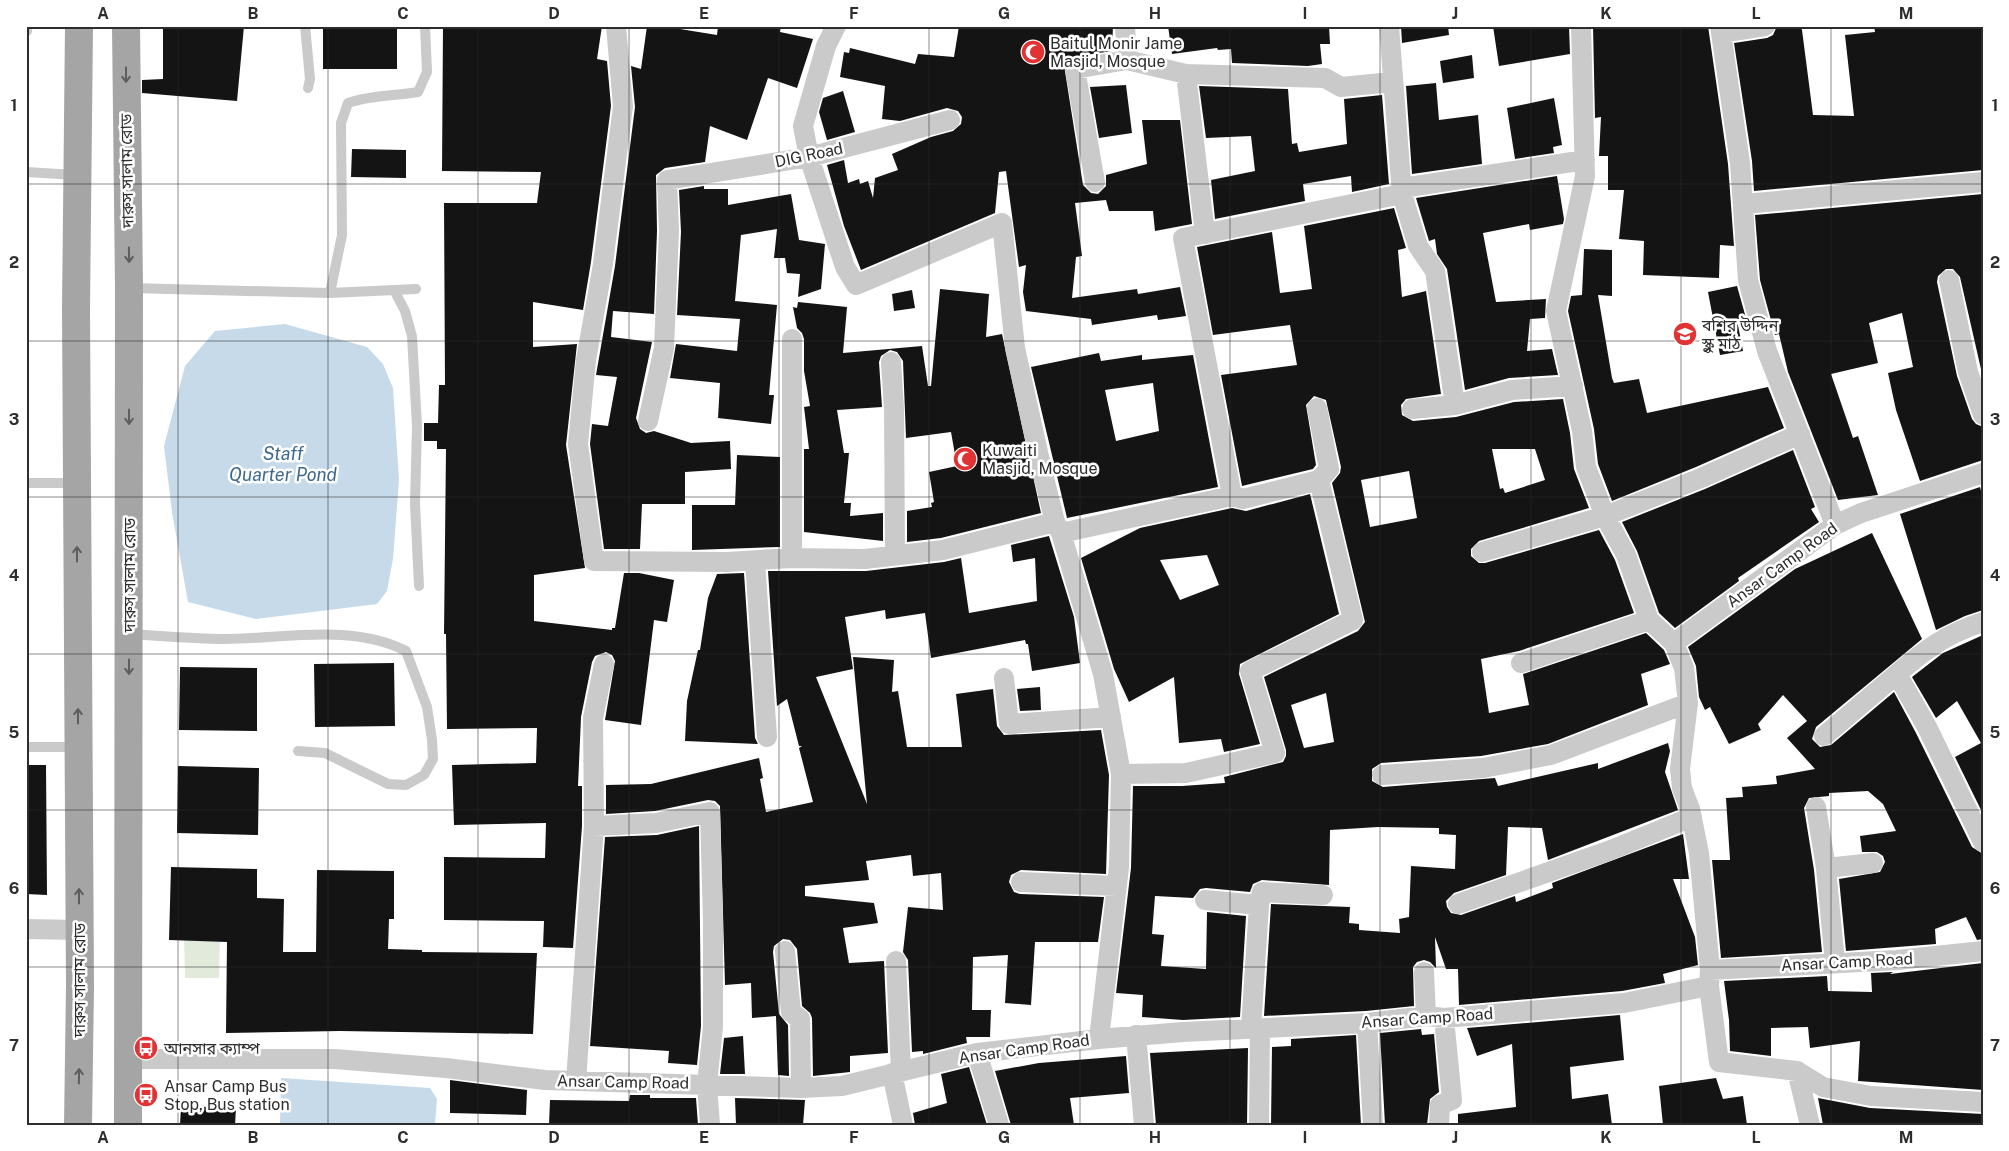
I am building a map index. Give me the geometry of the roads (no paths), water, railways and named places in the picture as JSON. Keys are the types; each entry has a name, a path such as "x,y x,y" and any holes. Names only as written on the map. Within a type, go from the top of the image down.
{"main road":[{"name":"দারুস সালাম রোড","path":"78,1125 79,747 77,483 79,26"},
{"name":"দারুস সালাম রোড","path":"126,26 129,288 130,1059 128,1125"}],"street":[{"path":"616,26 623,106 603,264 586,360 578,444 594,562 755,561 792,558 865,559 943,550 1232,496 1243,499 1319,480 1329,469 1317,408"},
{"path":"836,26 826,46 803,126 809,157 846,267 856,284 1002,224 1015,348 1058,527 1102,674 1121,774 1117,886 1099,1039"},
{"path":"1125,26 1128,60"},
{"path":"1389,26 1402,191 1418,246 1435,271 1455,405"},
{"path":"1581,26 1585,176 1556,311 1582,431 1586,467 1606,516 1626,555 1649,620 1674,643 1684,668 1688,703 1680,769 1682,788 1692,817 1699,853 1719,1062 1797,1071 1823,1087 1871,1096 1983,1102"},
{"path":"1765,26 1720,29 1744,204 1748,280 1767,351 1835,525"},
{"path":"1096,182 1075,69 1128,60 1186,74 1324,78 1341,87 1392,82"},
{"path":"1186,74 1205,234"},
{"name":"DIG Road","path":"648,421 664,348 669,231 667,180 809,157 950,120"},
{"path":"1232,496 1183,238 1402,191 1585,160"},
{"path":"1744,204 1983,182"},
{"path":"1949,280 1968,372 1983,415"},
{"path":"792,339 792,558"},
{"path":"891,362 894,409 895,556"},
{"path":"1412,409 1455,405 1512,390 1573,386"},
{"path":"1482,552 1606,516 1701,478 1800,434"},
{"name":"Ansar Camp Road","path":"1674,643 1835,525 1861,513 1983,473"},
{"path":"1121,774 1186,773 1275,753 1250,670 1353,620 1319,480"},
{"path":"755,561 767,737"},
{"path":"1521,663 1649,620"},
{"path":"1824,736 1929,646 1963,628 1983,622"},
{"path":"576,1081 594,826 593,718 604,664"},
{"path":"1897,674 1927,727 1983,842"},
{"path":"1004,678 1009,724 1111,717"},
{"path":"1382,775 1483,768 1551,755 1688,703"},
{"path":"1816,807 1826,868 1835,963"},
{"path":"594,826 656,823 710,812 713,1027 707,1084 710,1125"},
{"path":"1458,904 1611,850 1692,817"},
{"path":"1826,868 1873,863"},
{"path":"1021,882 1117,886"},
{"path":"1259,1125 1255,1028 1259,905 1262,892 1323,895"},
{"path":"1205,900 1259,905"},
{"path":"26,929 79,930"},
{"path":"785,951 791,1012 800,1019 801,1088"},
{"name":"Ansar Camp Road","path":"130,1059 335,1059 446,1068 545,1080 801,1088 842,1086 977,1052 1136,1035 1367,1023 1624,1003 1710,978 1835,963 1983,951"},
{"path":"896,961 897,1072 904,1125"},
{"path":"1424,972 1452,1100 1440,1105 1439,1125"},
{"path":"1367,1023 1373,1125"},
{"path":"1136,1035 1144,1125"},
{"path":"977,1052 999,1125"},
{"path":"1797,1071 1810,1125"}],"lane":[{"path":"305,26 310,79 308,88"},
{"path":"330,293 342,235 341,123 348,103 367,97 388,97 418,92 427,72 425,26"},
{"path":"26,172 78,175"},
{"path":"129,288 330,293 416,289"},
{"path":"394,290 404,311 412,336 417,426 415,504 419,586"},
{"path":"26,483 77,483"},
{"path":"129,634 225,639 349,636 389,642 406,651 427,707 432,740 433,759 424,775 406,785 388,784 325,753 298,751"},
{"path":"26,747 79,747"}],"water":[{"name":"Staff Quarter Pond","path":"285,324 367,347 383,364 393,388 399,480 393,559 387,591 377,604 256,619 188,602 172,512 164,446 185,366 215,331"},
{"path":"281,1078 430,1088 437,1099 435,1125 280,1125"}],"place":[{"name":"Baitul Monir Jame Masjid, Mosque","path":"1033,52"},
{"name":"বশির উদ্দিন স্কুল মাঠ","path":"1685,334"},
{"name":"Kuwaiti Masjid, Mosque","path":"965,459"},
{"name":"আনসার ক্যাম্প","path":"146,1048"},
{"name":"Ansar Camp Bus Stop, Bus station","path":"146,1095"}]}
